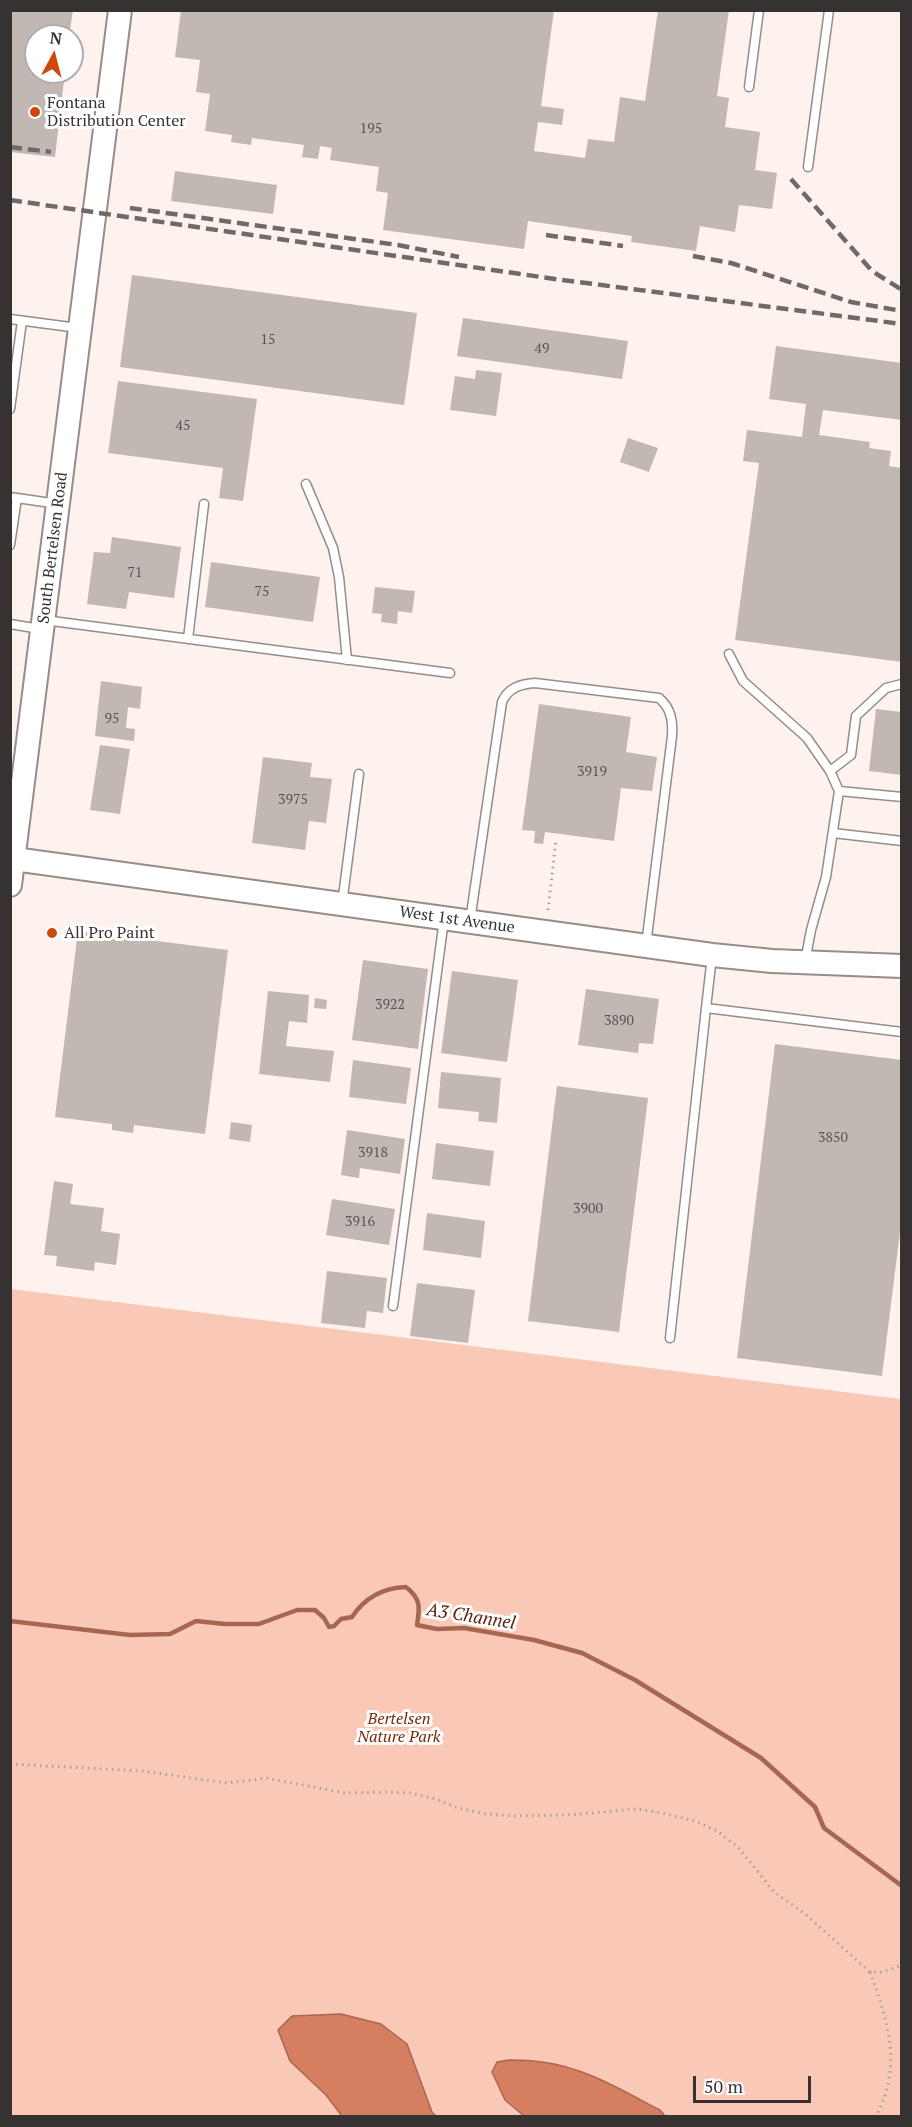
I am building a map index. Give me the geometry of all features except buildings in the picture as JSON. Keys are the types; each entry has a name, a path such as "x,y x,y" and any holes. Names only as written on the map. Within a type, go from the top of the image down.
{"street":[{"name":"South Bertelsen Road","path":"10,885 120,10"},
{"name":"West 1st Avenue","path":"14,860 712,955 902,966"}],"lane":[{"path":"749,87 759,10"},
{"path":"808,166 829,10"},
{"path":"10,320 81,328"},
{"path":"10,409 22,321"},
{"path":"306,484 333,548 339,577 347,660"},
{"path":"10,545 14,498 58,504"},
{"path":"188,639 204,504"},
{"path":"10,624 188,639 450,673"},
{"path":"729,654 743,681 807,738 830,771 839,791 826,877 804,962"},
{"path":"470,922 502,702 505,695 523,684 535,683 659,698 666,704 673,723 646,946"},
{"path":"830,771 850,755 856,716 886,688 898,683 902,684"},
{"path":"342,904 359,774"},
{"path":"839,791 902,797"},
{"path":"833,833 902,841"},
{"path":"393,1306 444,918"},
{"path":"670,1338 712,955"},
{"path":"706,1008 902,1032"}],"path":[{"path":"548,910 556,840"},
{"path":"10,1764 143,1771 227,1783 266,1778 345,1793 410,1793 436,1799 458,1808 504,1816 568,1815 637,1809 695,1821 717,1831 738,1847 774,1892 804,1913 870,1972 888,2023 891,2042 891,2067 886,2093 876,2116"},
{"path":"870,1972 883,1972 902,1965"}],"green space":[{"name":"Bertelsen Nature Park","path":"11,1289 901,1399 901,2116 11,2116"}],"shaded area":[{"path":"341,2014 381,2024 407,2044 432,2112 436,2116 342,2116 326,2095 290,2061 278,2030 292,2016"},
{"path":"538,2061 588,2074 660,2110 665,2116 524,2116 505,2100 492,2072 497,2062"}],"waterway":[{"name":"A3 Channel","path":"10,1621 130,1635 170,1634 196,1621 259,1624 297,1610 315,1610 324,1618 329,1627 334,1626 341,1619 352,1617 375,1595 390,1589 406,1587 417,1600 419,1613 417,1625 437,1629 464,1628 534,1640 582,1653 635,1680 761,1758 815,1807 824,1828 902,1886"}],"railway":[{"path":"10,147 51,152"},
{"path":"791,179 872,271 902,290"},
{"path":"10,200 555,279 902,324"},
{"path":"130,208 398,245 459,257"},
{"path":"546,235 623,246"},
{"path":"693,256 731,263 851,302 902,311"}],"place":[{"name":"Fontana Distribution Center","path":"35,112"},
{"name":"All Pro Paint","path":"52,933"}]}
